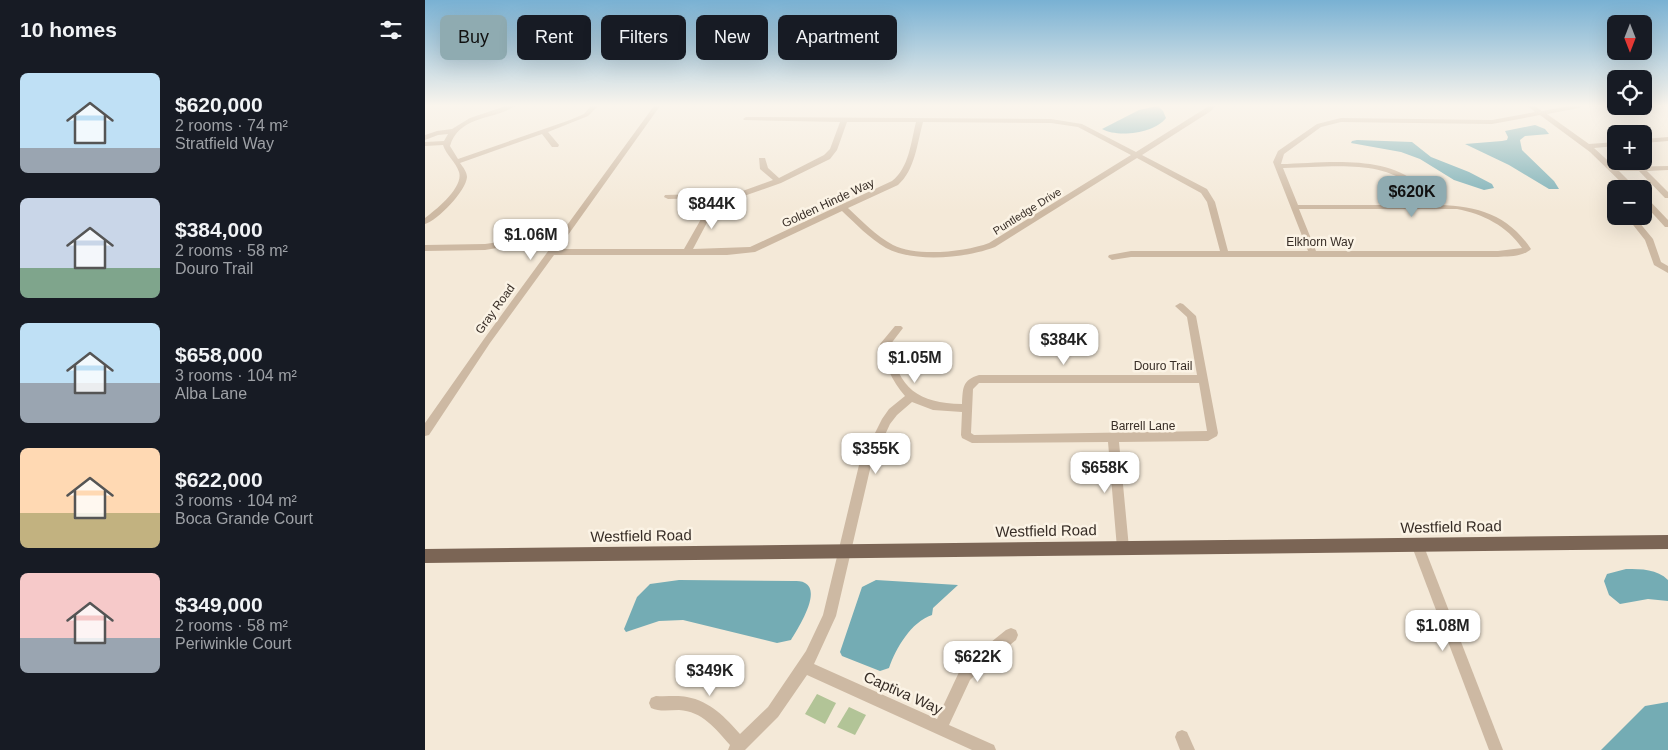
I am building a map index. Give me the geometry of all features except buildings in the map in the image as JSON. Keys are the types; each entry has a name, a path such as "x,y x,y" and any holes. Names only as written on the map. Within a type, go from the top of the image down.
{"main road":[{"name":"Westfield Road","path":"425,556 1668,542"}],"street":[{"path":"456,162 518,141"},
{"path":"552,141 555,145"},
{"name":"Gray Road","path":"425,432 632,141"},
{"path":"668,197 717,197 743,194 778,181 827,158 837,141"},
{"name":"Golden Hinde Way","path":"552,252 752,250 895,184 905,174 914,141"},
{"path":"1110,141 1200,188 1208,195 1225,254"},
{"name":"Puntledge Drive","path":"843,208 871,233 896,250 909,253 971,253 992,245 1159,141"},
{"path":"1297,141 1281,153 1277,159 1278,166 1313,254"},
{"path":"1582,141 1607,163"},
{"path":"425,144 446,143 448,151 463,173 463,184 425,222"},
{"path":"1589,146 1607,145"},
{"path":"762,160 764,169 778,181"},
{"path":"1278,166 1361,166 1385,169 1402,175 1415,184 1430,207"},
{"path":"1652,168 1668,168"},
{"path":"1615,170 1624,180"},
{"path":"1642,170 1668,196"},
{"path":"1654,182 1668,182"},
{"path":"687,252 717,197"},
{"path":"1652,206 1663,215 1668,225"},
{"path":"1294,207 1430,207"},
{"name":"Elkhorn Way","path":"1112,257 1131,254 1498,254 1522,252 1527,249 1503,224 1487,214 1457,207 1430,207"},
{"path":"1637,225 1649,239 1657,263 1668,270"},
{"path":"425,248 479,248 506,244"},
{"name":"Barrell Lane","path":"966,408 965,431 968,438 972,439 1208,437 1213,433 1191,316 1180,306"},
{"path":"898,328 885,344 887,356 900,383 911,397 929,406 966,408"},
{"name":"Douro Trail","path":"966,408 968,388 973,381 979,379 1203,379"},
{"path":"656,703 690,704 699,707 719,724 738,748 773,712 804,667 829,616 843,550 865,465 886,422 893,412 911,397"},
{"path":"1113,438 1123,548"},
{"path":"1417,544 1496,750"},
{"path":"941,727 965,675 1011,635"},
{"name":"Captiva Way","path":"804,667 989,750"}],"green space":[{"path":"817,694 836,703 825,724 805,714"},
{"path":"849,707 866,715 855,735 837,727"}],"water":[{"path":"1352,141 1412,142 1431,157 1469,172 1492,184 1494,188 1484,190 1454,180 1420,159 1401,152 1351,143"},
{"path":"1520,141 1522,150 1554,181 1559,189 1549,189 1509,165 1465,144"},
{"path":"1626,569 1649,570 1664,576 1668,580 1668,601 1648,599 1620,604 1609,595 1604,581 1607,574"},
{"path":"679,580 799,581 805,583 810,588 810,602 803,620 791,640 777,643 683,620 659,621 626,632 624,629 637,597 650,584"},
{"path":"876,580 958,585 933,608 932,615 917,623 900,644 889,668 880,671 842,656 840,652 862,587"},
{"path":"1668,702 1668,750 1601,750 1645,706"}]}
